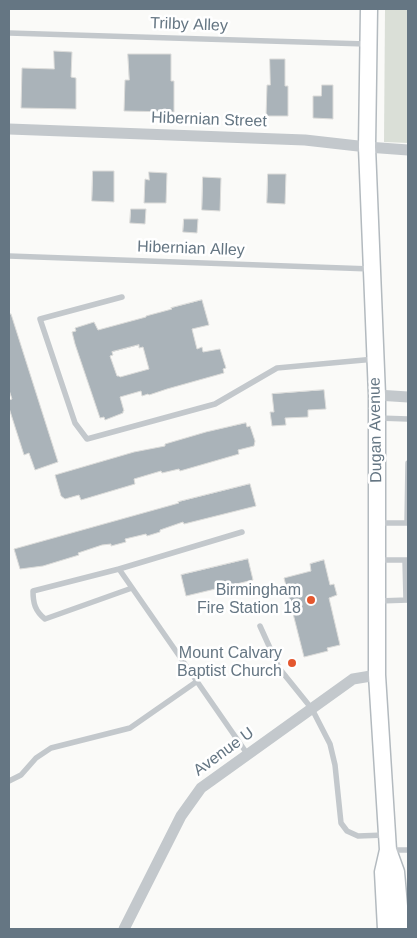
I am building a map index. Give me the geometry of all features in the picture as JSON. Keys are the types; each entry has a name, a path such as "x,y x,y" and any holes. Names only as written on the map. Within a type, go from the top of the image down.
{"main road":[{"name":"Dugan Avenue","path":"369,9 367,147 377,395 376,675 388,842 396,872 401,929"},
{"name":"Dugan Avenue","path":"386,929 383,872 388,842"}],"street":[{"name":"Hibernian Street","path":"9,129 305,140 408,150"},
{"path":"377,395 408,397"},
{"name":"Avenue U","path":"124,929 181,816 201,788 353,679 376,675"}],"lane":[{"name":"Trilby Alley","path":"9,33 369,44"},
{"name":"Hibernian Alley","path":"9,256 371,269"},
{"path":"122,297 40,319 75,423 87,439 215,404 277,368 375,359"},
{"path":"377,418 408,419"},
{"path":"377,523 407,523 408,464"},
{"path":"132,588 45,618 38,613 33,603 33,591 119,570 242,532"},
{"path":"377,560 407,560 407,600 377,601"},
{"path":"119,570 248,755"},
{"path":"260,626 279,668 312,709 332,751 341,823 347,831 358,836 388,842 408,850"},
{"path":"9,781 21,775 36,758 51,748 130,728 196,682"}],"shaded area":[{"path":"385,9 408,9 408,143 384,142"}],"building":[{"path":"54,51 72,52 71,77 76,78 76,109 21,108 22,68 54,69"},
{"path":"128,54 171,54 171,81 174,81 174,112 124,111 125,80 129,80"},
{"path":"270,59 285,59 285,86 288,86 288,116 266,116 267,85 270,85"},
{"path":"322,85 333,85 333,119 313,118 313,96 321,96"},
{"path":"93,171 114,171 114,202 92,201"},
{"path":"149,172 167,173 166,203 144,203 145,179 149,180"},
{"path":"268,174 286,174 285,204 267,203"},
{"path":"203,177 221,178 220,211 202,210"},
{"path":"131,209 146,209 145,224 130,223"},
{"path":"184,219 198,219 197,233 183,232"},
{"path":"202,300 209,325 192,329 197,349 202,347 203,352 220,349 226,368 223,369 224,373 149,395 142,396 141,391 120,397 123,413 105,420 104,417 100,418 72,332 76,331 75,328 94,322 98,330","holes":["139,345 139,348 143,347 149,369 120,377 117,376 110,356 113,355 112,352"]},
{"path":"11,314 58,462 35,470 29,453 24,455 9,408 9,400 12,399 9,390 9,315"},
{"path":"324,390 326,409 308,410 308,417 285,418 286,425 272,426 270,412 274,412 272,394"},
{"path":"246,423 247,427 250,426 255,441 254,446 238,450 239,454 180,471 179,469 162,473 161,471 134,479 135,484 81,500 79,495 65,499 61,496 55,475 134,452 165,446 165,444 206,432"},
{"path":"250,484 256,506 184,524 183,522 160,530 160,532 125,539 126,542 111,546 111,544 102,545 78,553 79,555 43,566 20,569 14,549 178,502"},
{"path":"248,559 253,580 186,596 181,575"},
{"path":"324,560 330,585 334,584 337,595 329,598 340,645 327,648 328,651 304,657 284,578 311,571 310,564"}],"place":[{"name":"Birmingham Fire Station 18","path":"311,600"},
{"name":"Mount Calvary Baptist Church","path":"292,663"}]}
